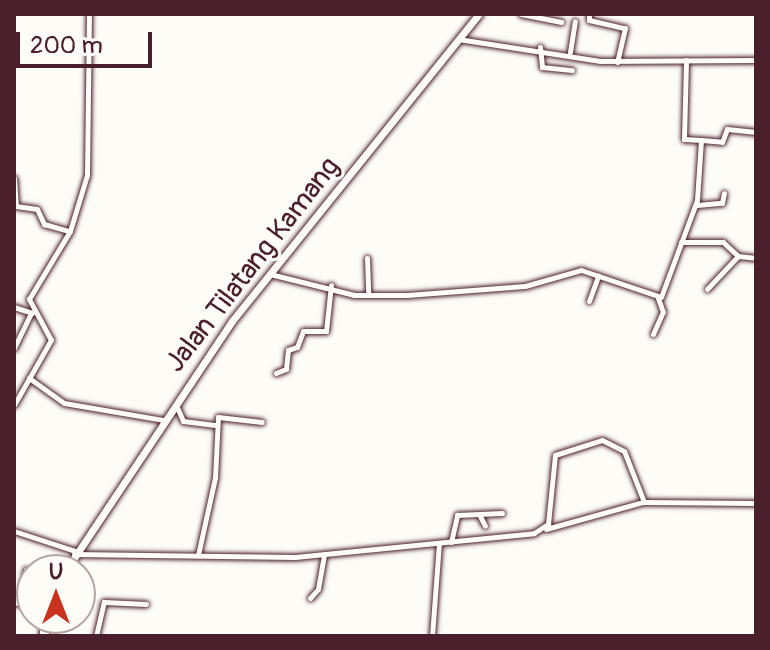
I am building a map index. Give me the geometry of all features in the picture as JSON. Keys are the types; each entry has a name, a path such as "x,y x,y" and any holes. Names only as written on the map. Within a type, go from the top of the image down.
{"street":[{"path":"14,405 51,340 41,314 29,299 70,231 90,139 89,14"},
{"name":"Jalan Tilatang Kamang","path":"74,552 163,420 269,274 479,14"},
{"path":"521,14 561,22"},
{"path":"589,14 589,20 625,28 617,62"},
{"path":"570,52 575,21"},
{"path":"458,39 540,47 617,62 756,60"},
{"path":"540,47 542,67 572,70"},
{"path":"686,60 684,139 722,142 727,129 756,132"},
{"path":"653,334 663,312 658,298 696,206 701,140"},
{"path":"14,178 15,205 37,209 44,224 70,231"},
{"path":"696,206 722,203 724,193"},
{"path":"681,242 723,242 738,256 756,258"},
{"path":"707,289 738,256"},
{"path":"367,258 368,295"},
{"path":"269,274 368,295 519,287 576,270 658,298"},
{"path":"589,301 598,276"},
{"path":"276,373 286,369 288,350 297,347 303,331 326,331 331,285"},
{"path":"14,307 41,314"},
{"path":"14,348 31,313"},
{"path":"29,378 64,403 163,420"},
{"path":"174,405 183,421 215,425"},
{"path":"198,555 215,478 215,425 222,416 262,422"},
{"path":"545,530 550,464 564,448 585,442 620,445 644,502"},
{"path":"14,531 74,552 324,555 545,530 644,502 756,503"},
{"path":"451,542 457,515 502,513"},
{"path":"479,514 485,526"},
{"path":"432,636 439,543"},
{"path":"310,598 318,589 324,555"},
{"path":"96,636 104,601 146,604"}]}
